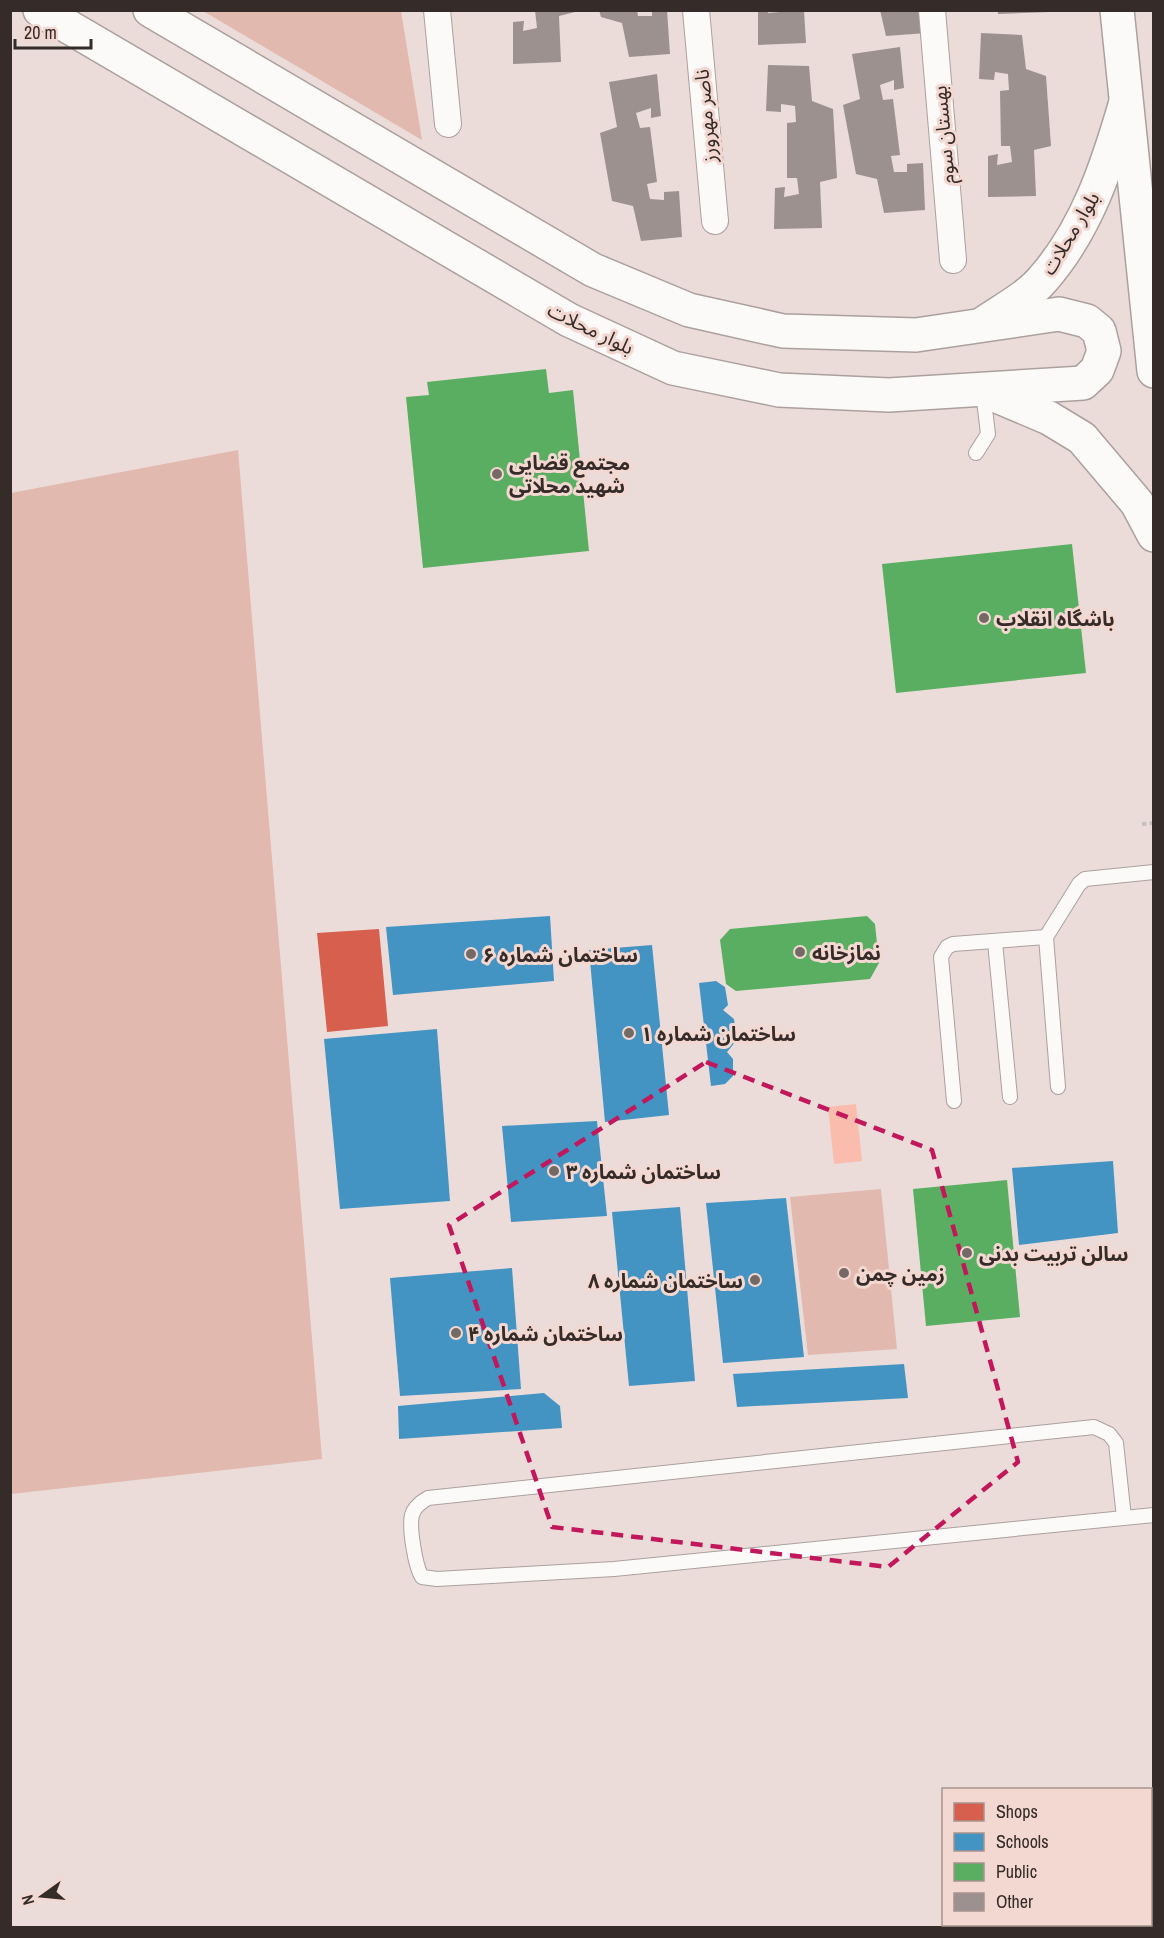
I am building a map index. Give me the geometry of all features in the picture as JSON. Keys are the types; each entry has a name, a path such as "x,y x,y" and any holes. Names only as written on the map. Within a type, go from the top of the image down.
{"main road":[{"name":"بلوار محلات","path":"40,10 569,320 673,368 779,390 889,395 982,390 1049,418 1082,438 1137,502 1154,535"},
{"path":"150,10 593,270 689,310 783,331 916,335 978,328 1059,314 1087,321 1099,331 1104,351 1097,370 1083,382 982,390"},
{"path":"1117,10 1154,371"},
{"name":"بلوار محلات","path":"978,328 1042,280 1080,225 1105,171 1126,102"}],"street":[{"path":"437,10 448,124"},
{"name":"ناصر مهرورز","path":"696,10 715,221"},
{"name":"بهستان سوم","path":"932,10 953,260"}],"lane":[{"path":"976,453 988,435 982,390"},
{"path":"1058,1087 1046,937 1079,884 1085,879 1154,872"},
{"path":"954,1101 941,957 947,947 953,944 1046,937"},
{"path":"995,942 1010,1097"},
{"path":"1124,1518 1116,1443 1109,1434 1094,1427 428,1498 418,1504 411,1517 417,1569 422,1577 436,1580 614,1569 1124,1518 1154,1515"}],"path":[{"path":"1142,824 1154,824"}],"highlighted area":[{"path":"706,1062 932,1150 1018,1462 888,1567 552,1527 449,1225"}],"shaded area":[{"path":"203,11 401,11 422,140"},
{"path":"238,450 322,1459 11,1494 11,493"},
{"path":"856,1104 862,1161 834,1164 828,1107"},
{"name":"زمین چمن","path":"881,1189 897,1349 808,1355 790,1197"}],"building: Shops":[{"path":"379,929 388,1026 327,1032 317,933"}],"building: Schools":[{"name":"ساختمان شماره ۶","path":"550,916 554,981 393,995 386,927"},
{"name":"ساختمان شماره ۱","path":"652,945 669,1115 605,1122 589,950"},
{"path":"716,981 725,987 728,1005 723,1010 734,1019 737,1040 727,1052 733,1059 733,1076 725,1084 711,1086 699,983"},
{"path":"437,1029 450,1201 340,1209 324,1039"},
{"name":"ساختمان شماره ۳","path":"597,1121 607,1216 511,1222 502,1126"},
{"path":"1113,1161 1118,1233 1019,1245 1012,1168"},
{"name":"ساختمان شماره ۸","path":"786,1198 804,1357 723,1363 706,1203"},
{"path":"680,1207 695,1381 629,1386 612,1212"},
{"name":"ساختمان شماره ۴","path":"512,1268 521,1389 400,1396 390,1278"},
{"path":"904,1364 908,1398 737,1407 733,1374"},
{"path":"544,1393 560,1406 562,1428 399,1439 398,1406"}],"building: Public":[{"name":"مجتمع قضایی شهید محلاتی","path":"546,369 549,393 573,390 589,551 423,568 406,397 429,395 427,382"},
{"name":"باشگاه انقلاب","path":"1072,544 1086,673 896,693 882,564"},
{"name":"نمازخانه","path":"867,916 875,924 879,963 870,979 736,991 726,984 720,940 730,929"},
{"name":"سالن تربیت بدنی","path":"1007,1180 1020,1317 926,1326 913,1189"}],"building: Other":[{"path":"535,10 579,11 559,16 561,62 513,64 513,22 524,21 523,31 537,28"},
{"path":"599,10 637,10 638,16 652,16 652,10 667,10 670,54 629,57 622,23 601,17"},
{"path":"758,10 768,10 768,13 804,10 806,43 758,45"},
{"path":"880,10 925,10 927,33 886,36"},
{"path":"998,10 1050,10 1050,12 998,14"},
{"path":"981,33 1022,35 1026,69 1046,76 1051,146 1034,150 1036,196 988,197 988,156 998,154 997,165 1012,162 1010,146 1001,146 1000,91 1009,90 1008,74 995,72 994,80 979,79"},
{"path":"900,47 904,88 894,90 894,80 880,85 883,100 893,99 900,155 891,156 894,172 907,172 907,164 923,163 925,210 884,213 877,179 856,174 843,105 860,99 852,54"},
{"path":"768,65 809,66 812,101 833,109 837,178 820,182 822,228 774,229 775,188 785,187 784,197 799,194 797,178 787,178 787,123 796,122 795,106 781,104 781,112 766,111"},
{"path":"657,74 661,116 651,118 651,108 636,113 640,128 650,127 657,182 647,184 650,199 664,200 664,192 679,191 682,237 641,241 633,206 612,201 600,133 617,127 609,82"}],"place":[{"name":"مجتمع قضایی شهید محلاتی","path":"497,474"},
{"name":"باشگاه انقلاب","path":"984,618"},
{"name":"نمازخانه","path":"800,952"},
{"name":"ساختمان شماره ۶","path":"471,954"},
{"name":"ساختمان شماره ۱","path":"629,1033"},
{"name":"ساختمان شماره ۳","path":"554,1171"},
{"name":"سالن تربیت بدنی","path":"967,1253"},
{"name":"زمین چمن","path":"844,1273"},
{"name":"ساختمان شماره ۸","path":"755,1280"},
{"name":"ساختمان شماره ۴","path":"456,1333"}]}
